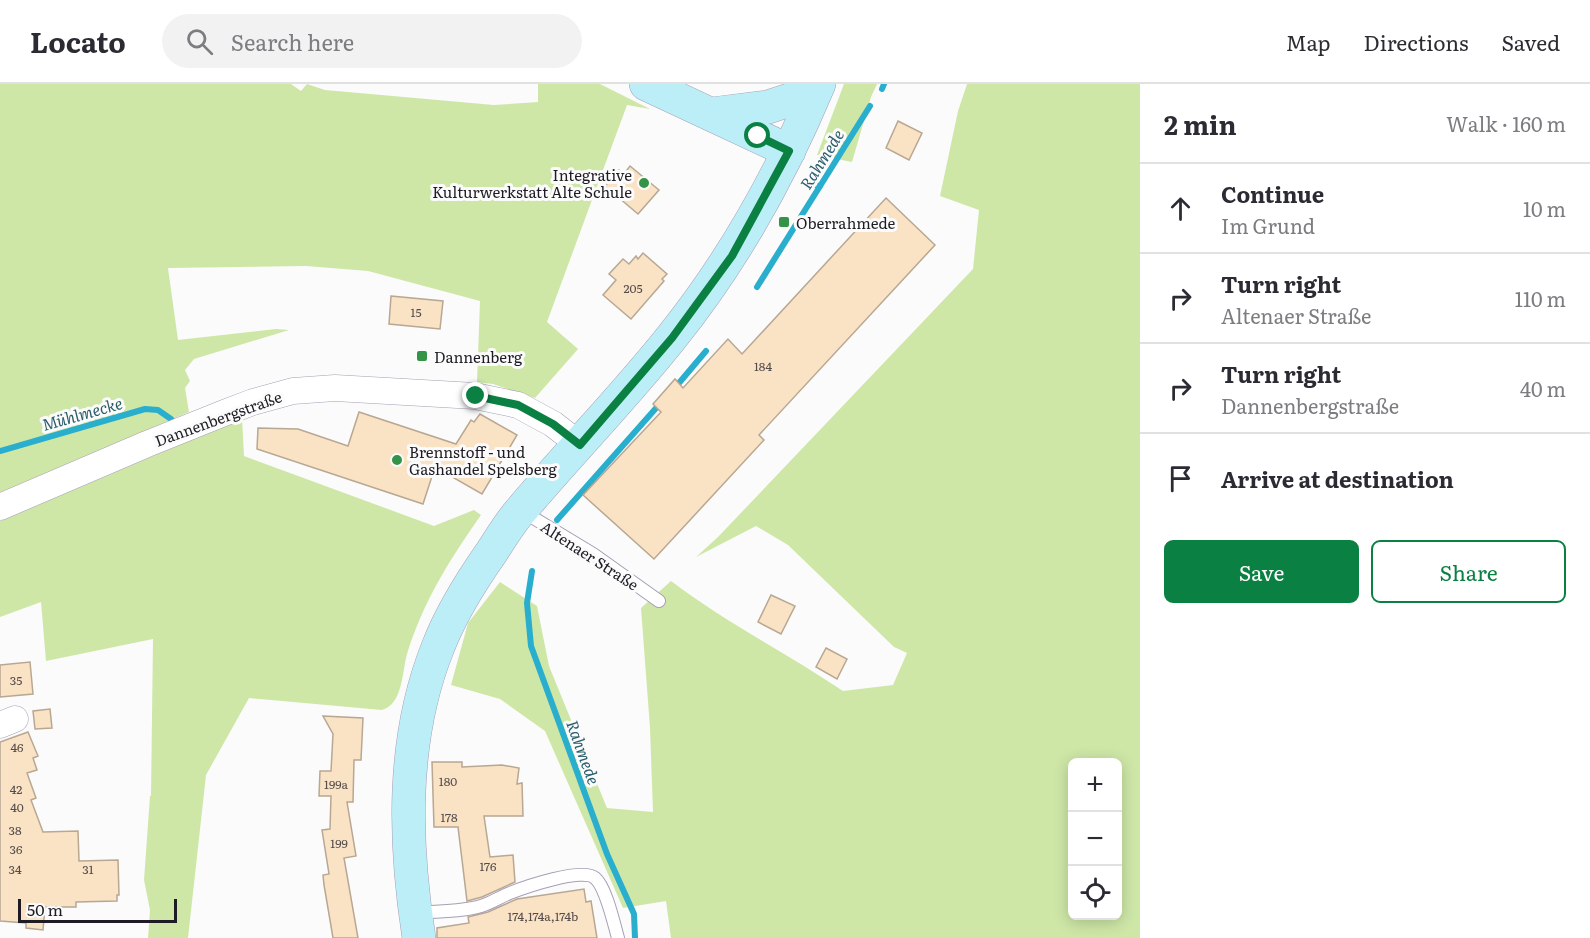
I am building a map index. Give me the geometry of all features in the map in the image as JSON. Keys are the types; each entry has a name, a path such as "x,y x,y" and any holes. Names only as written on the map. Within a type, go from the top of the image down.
{"main road":[{"path":"646,84 789,151"},
{"path":"711,114 768,107 792,99 817,84"},
{"path":"417,926 409,849 408,809 413,739 424,689 438,646 466,589 520,510 580,445 672,338 732,256 800,129 817,84"}],"street":[{"name":"Dannenbergstraße","path":"0,507 202,422 253,402 293,392 335,388 476,396 518,405 553,424 580,445"}],"lane":[{"name":"Altenaer Straße","path":"520,510 592,554 659,601"},
{"path":"417,926 480,907 511,892 579,874 587,874 595,877 599,884 611,912 618,938"}],"green space":[{"path":"0,84 291,84 301,91 307,84 325,90 494,105 538,102 538,84 600,84 650,109 627,105 547,322 578,349 535,398 493,384 477,382 480,301 368,271 306,266 168,268 178,340 276,329 289,330 194,359 185,370 190,381 185,388 189,412 0,493"},
{"path":"844,84 877,84 852,162 817,155"},
{"path":"967,84 1140,84 1140,938 671,938 666,901 623,908 545,731 500,699 451,685 468,623 500,582 537,606 549,666 607,808 653,812 650,728 641,608 671,581 713,610 843,691 893,685 907,653 894,647 788,545 756,526 696,557 718,537 973,269 979,210 940,196 958,111"},
{"path":"242,418 244,456 434,526 474,510 481,515 429,599 407,654 398,694 389,707 382,710 249,698 206,775 188,938 148,938 150,910 144,880 151,796 153,639 46,661 41,602 0,617 0,521"}],"building":[{"path":"898,121 922,133 909,160 886,148"},
{"name":"Integrative Kulturwerkstatt Alte Schule","path":"630,166 659,190 638,214 605,186 619,170 624,174"},
{"path":"886,198 935,245 759,435 764,440 654,559 583,495 661,412 653,404 675,379 683,388 728,339 742,354"},
{"path":"643,253 667,274 662,279 664,281 631,319 603,295 616,280 609,274 623,259 629,264 636,256 638,259"},
{"path":"391,296 443,301 440,329 389,324"},
{"name":"Brennstoff - und Gashandel Spelsberg","path":"359,412 456,444 471,420 474,422 480,414 517,435 482,494 435,467 423,504 257,449 258,428 298,429 348,446"},
{"path":"771,595 795,606 781,634 758,622"},
{"path":"826,648 847,659 837,679 816,667"},
{"path":"30,662 33,694 0,697 0,665"},
{"path":"50,709 52,728 35,729 33,711"},
{"path":"323,716 363,718 361,760 354,760 353,802 347,802 356,856 344,858 358,938 333,938 324,885 323,875 329,874 322,830 330,829 331,796 319,796 320,771 331,771 333,734"},
{"path":"28,732 38,756 33,758 37,770 27,773 36,798 31,800 43,832 78,831 79,861 118,860 119,895 117,895 117,901 76,902 76,907 45,907 43,930 26,928 26,923 0,921 0,742"},
{"path":"432,762 462,762 462,767 502,765 519,768 517,784 522,783 523,816 484,816 490,857 513,855 515,882 482,897 467,901 458,827 434,827"},
{"path":"584,889 586,902 591,901 597,938 437,938 437,928 469,923 468,917 488,912 517,899"}],"waterway":[{"name":"Rahmede","path":"882,89 884,84"},
{"name":"Rahmede","path":"757,287 870,106"},
{"path":"805,183 820,186"},
{"name":"Rahmede","path":"679,383 706,351"},
{"name":"Rahmede","path":"557,520 657,407"},
{"name":"Mühlmecke","path":"0,451 145,409 158,410 171,419"},
{"name":"Rahmede","path":"532,571 527,603 531,646 607,854 634,914 635,938"}],"place":[{"name":"Integrative Kulturwerkstatt Alte Schule","path":"644,183"},
{"name":"Oberrahmede","path":"784,222"},
{"name":"Dannenberg","path":"422,356"},
{"name":"Brennstoff - und Gashandel Spelsberg","path":"397,460"}],"route":[{"path":"476,396 518,405 544,418 580,445 672,338 732,256 789,151 758,136"}]}
